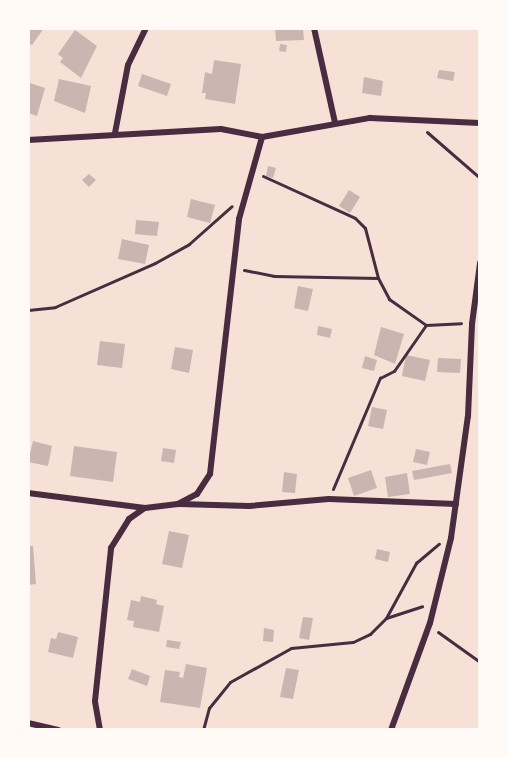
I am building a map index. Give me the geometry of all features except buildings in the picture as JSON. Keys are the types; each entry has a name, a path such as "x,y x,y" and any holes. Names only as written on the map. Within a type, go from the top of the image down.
{"street":[{"path":"114,133 128,65 146,28"},
{"path":"314,28 335,123"},
{"path":"28,140 114,133 221,129 262,137 370,118 417,122 480,123"},
{"path":"178,504 197,494 210,474 224,327 239,219 247,198 250,172 262,137"},
{"path":"391,729 430,623 451,538 468,416 472,324 480,262"},
{"path":"28,493 145,508 178,504 260,506 328,499 456,504"},
{"path":"100,729 95,701 111,548 129,519 145,508"},
{"path":"28,723 58,729"}],"path":[{"path":"417,122 460,165 480,178"},
{"path":"250,172 307,193 355,218 365,228 378,279 389,299 426,325"},
{"path":"28,310 55,307 155,263 189,244 229,207 247,198"},
{"path":"234,268 274,276 378,279"},
{"path":"328,499 380,378 394,371 426,325 448,321 472,324"},
{"path":"203,729 209,708 230,682 291,648 353,642 370,634 386,618 416,563 431,547 451,538"},
{"path":"386,618 435,602"},
{"path":"430,623 449,644 480,662"}]}
